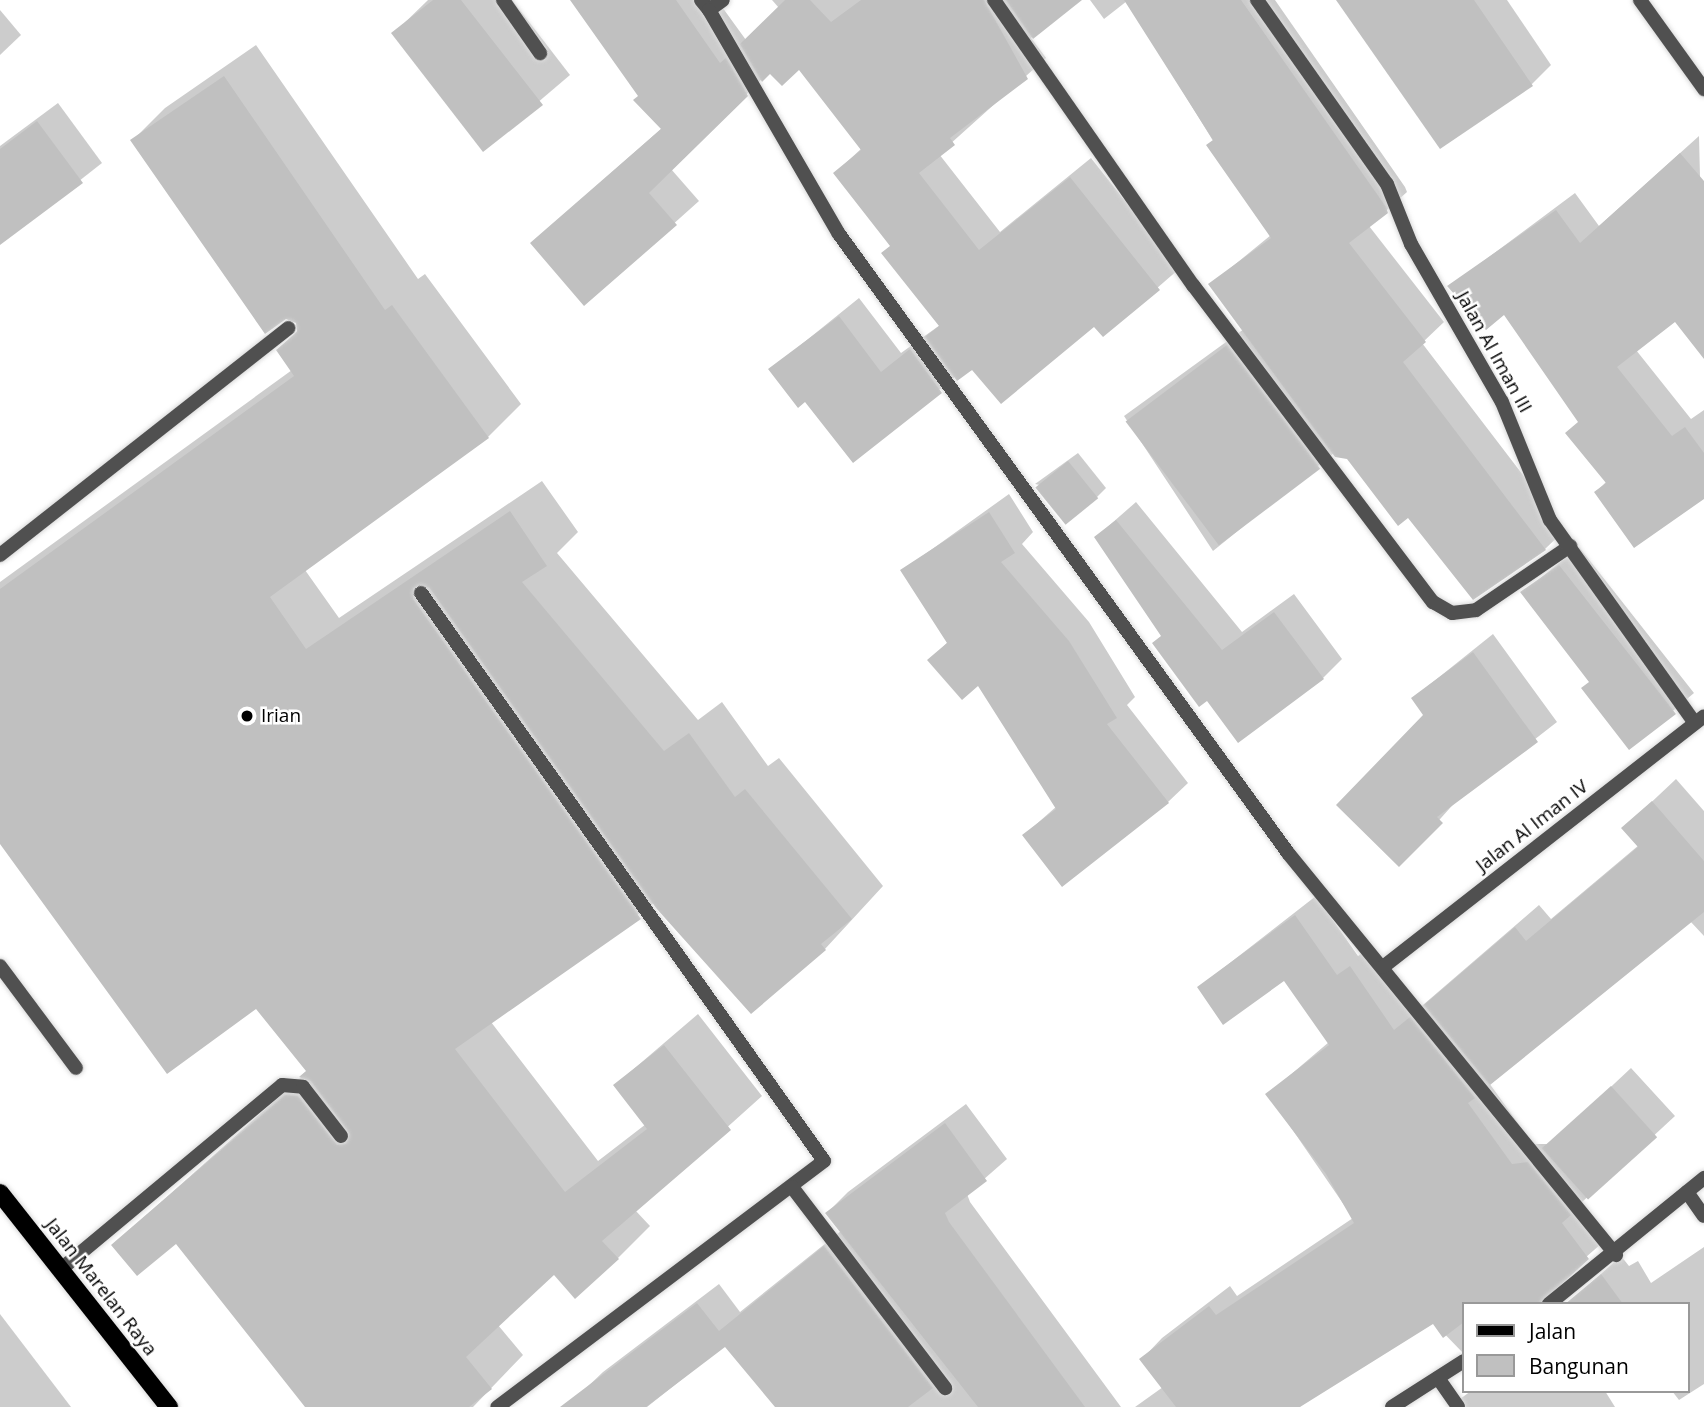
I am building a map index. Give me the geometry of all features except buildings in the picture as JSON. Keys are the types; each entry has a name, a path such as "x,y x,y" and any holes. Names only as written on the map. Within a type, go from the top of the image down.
{"main road":[{"name":"Jalan Marelan Raya","path":"0,1192 169,1407"}],"street":[{"path":"503,0 540,52"},
{"path":"723,0 705,5 839,234 1288,853 1384,967 1616,1255"},
{"path":"994,0 1193,285 1433,602 1452,613 1476,610 1570,546"},
{"name":"Jalan Al Iman III","path":"1257,0 1387,184 1411,244 1502,402 1536,491 1570,546 1700,719"},
{"path":"1640,0 1704,89"},
{"path":"0,555 288,328"},
{"path":"421,593 824,1161 497,1407"},
{"name":"Jalan Al Iman IV","path":"1384,967 1700,719"},
{"path":"0,966 76,1068"},
{"path":"60,1270 282,1085 303,1087 341,1136"},
{"path":"1552,1302 1616,1255 1704,1178"},
{"path":"792,1187 945,1388"},
{"path":"1687,1192 1704,1216"},
{"path":"1392,1407 1462,1362"},
{"path":"1438,1378 1458,1407"}],"place":[{"name":"Irian","path":"247,716"}]}
